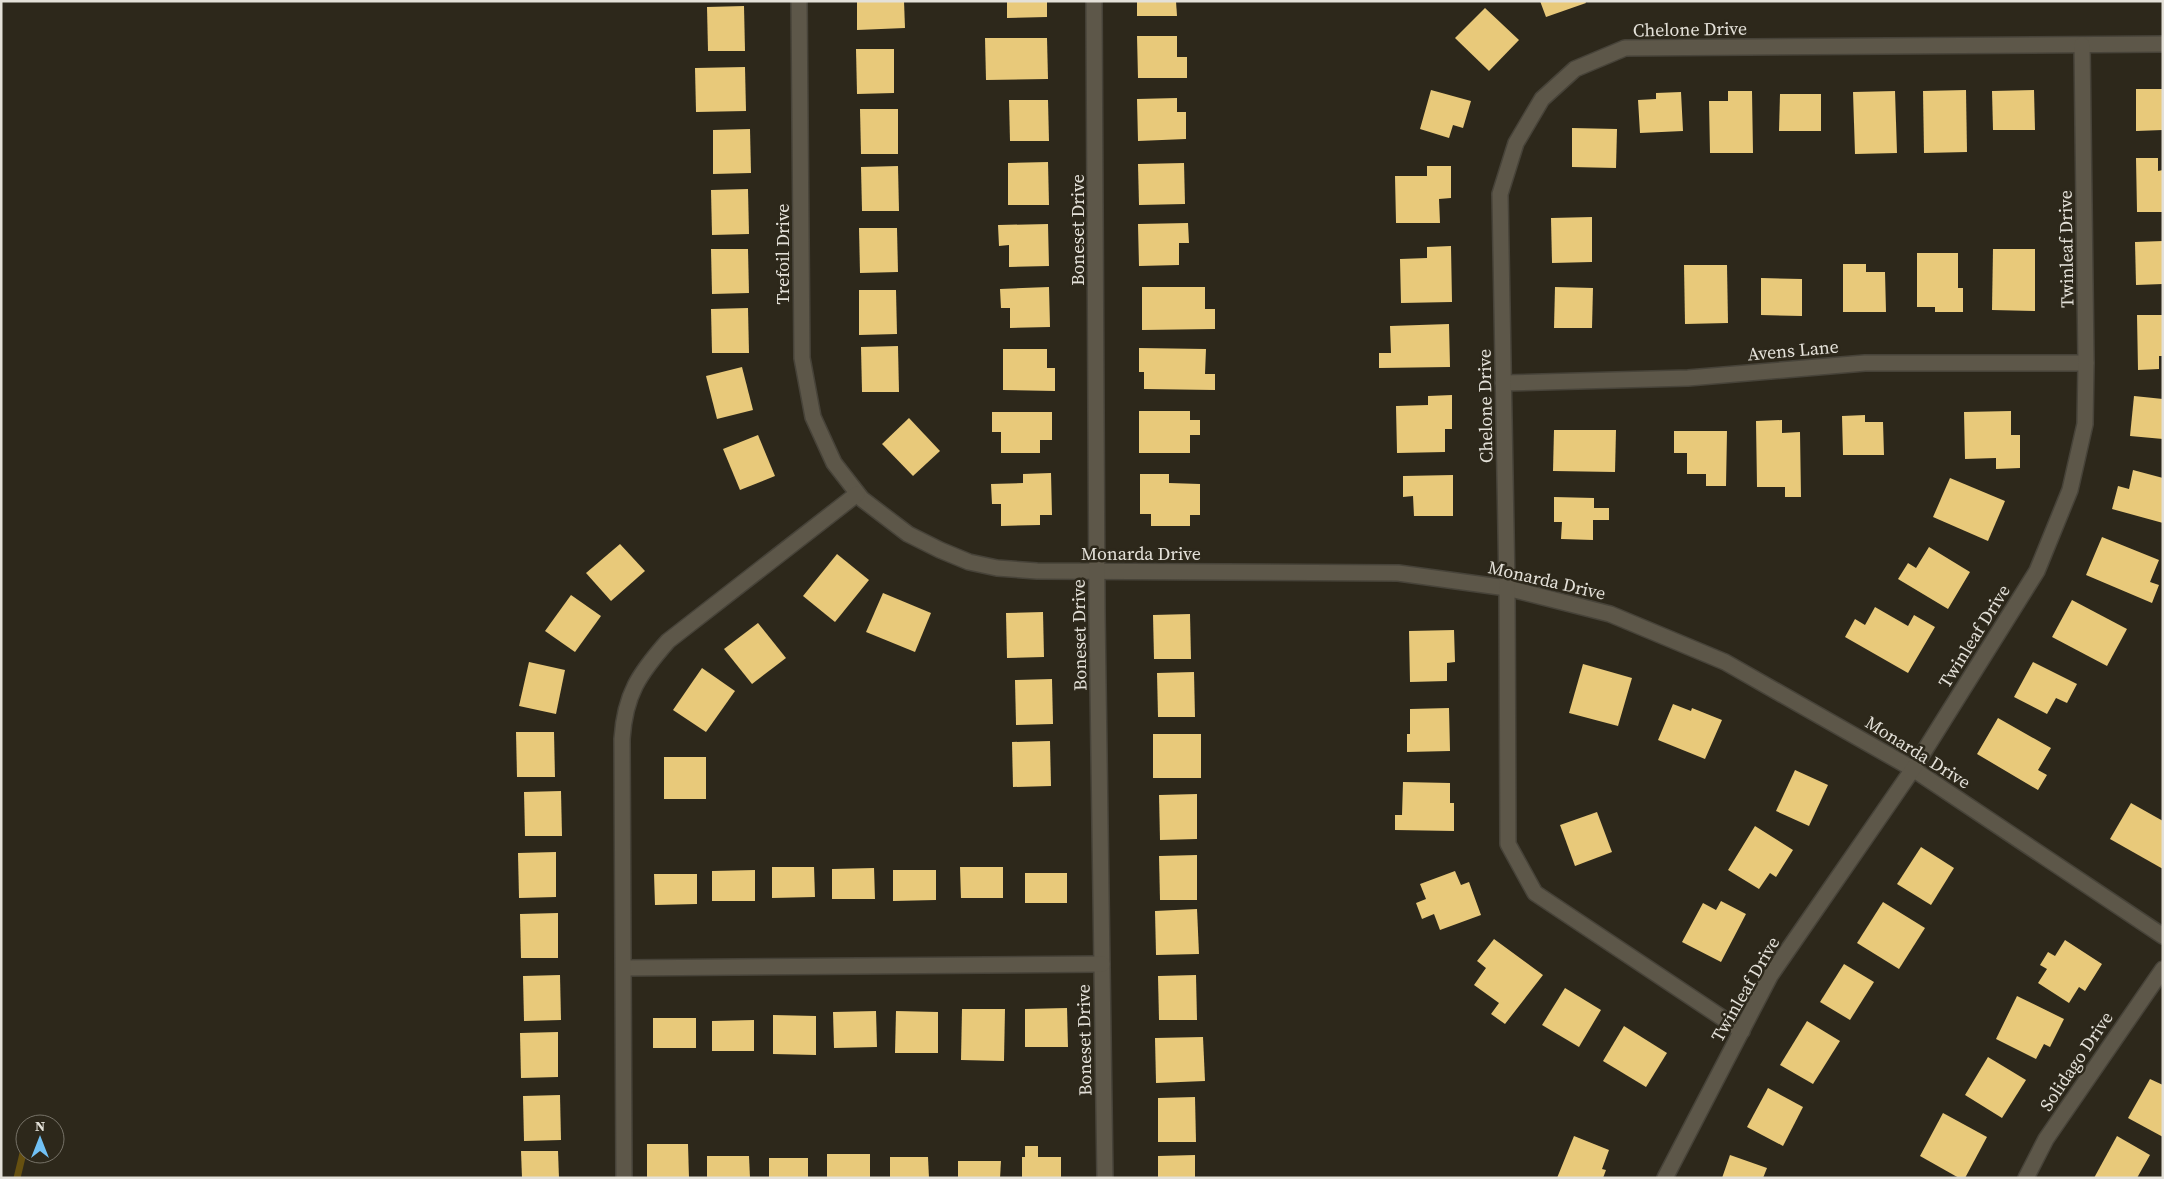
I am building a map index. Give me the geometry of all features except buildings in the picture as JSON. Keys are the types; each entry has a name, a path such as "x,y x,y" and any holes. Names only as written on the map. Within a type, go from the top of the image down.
{"street":[{"name":"Trefoil Drive","path":"799,1 802,358 813,417 834,463 857,494"},
{"name":"Boneset Drive","path":"1094,1 1097,572 1105,1178"},
{"path":"2082,45 2163,44"},
{"name":"Twinleaf Drive","path":"1665,1178 1770,976 1913,768 2037,571 2070,490 2085,424 2082,45"},
{"name":"Chelone Drive","path":"1742,1031 1535,893 1508,844 1507,588 1500,194 1516,144 1542,99 1575,70 1625,48 2082,45"},
{"name":"Avens Lane","path":"1503,383 1688,378 1866,363 2086,363"},
{"name":"Monarda Drive","path":"857,494 908,534 970,562 997,568 1097,572 1398,572 1507,588 1610,614 1725,662 1913,768 2163,936"},
{"path":"624,1178 622,739 624,714 633,688 648,664 668,641 857,494"},
{"path":"624,968 1102,964"},
{"name":"Solidago Drive","path":"2026,1178 2046,1139 2163,969"}],"waterway":[{"path":"17,1178 20,1164"}]}
